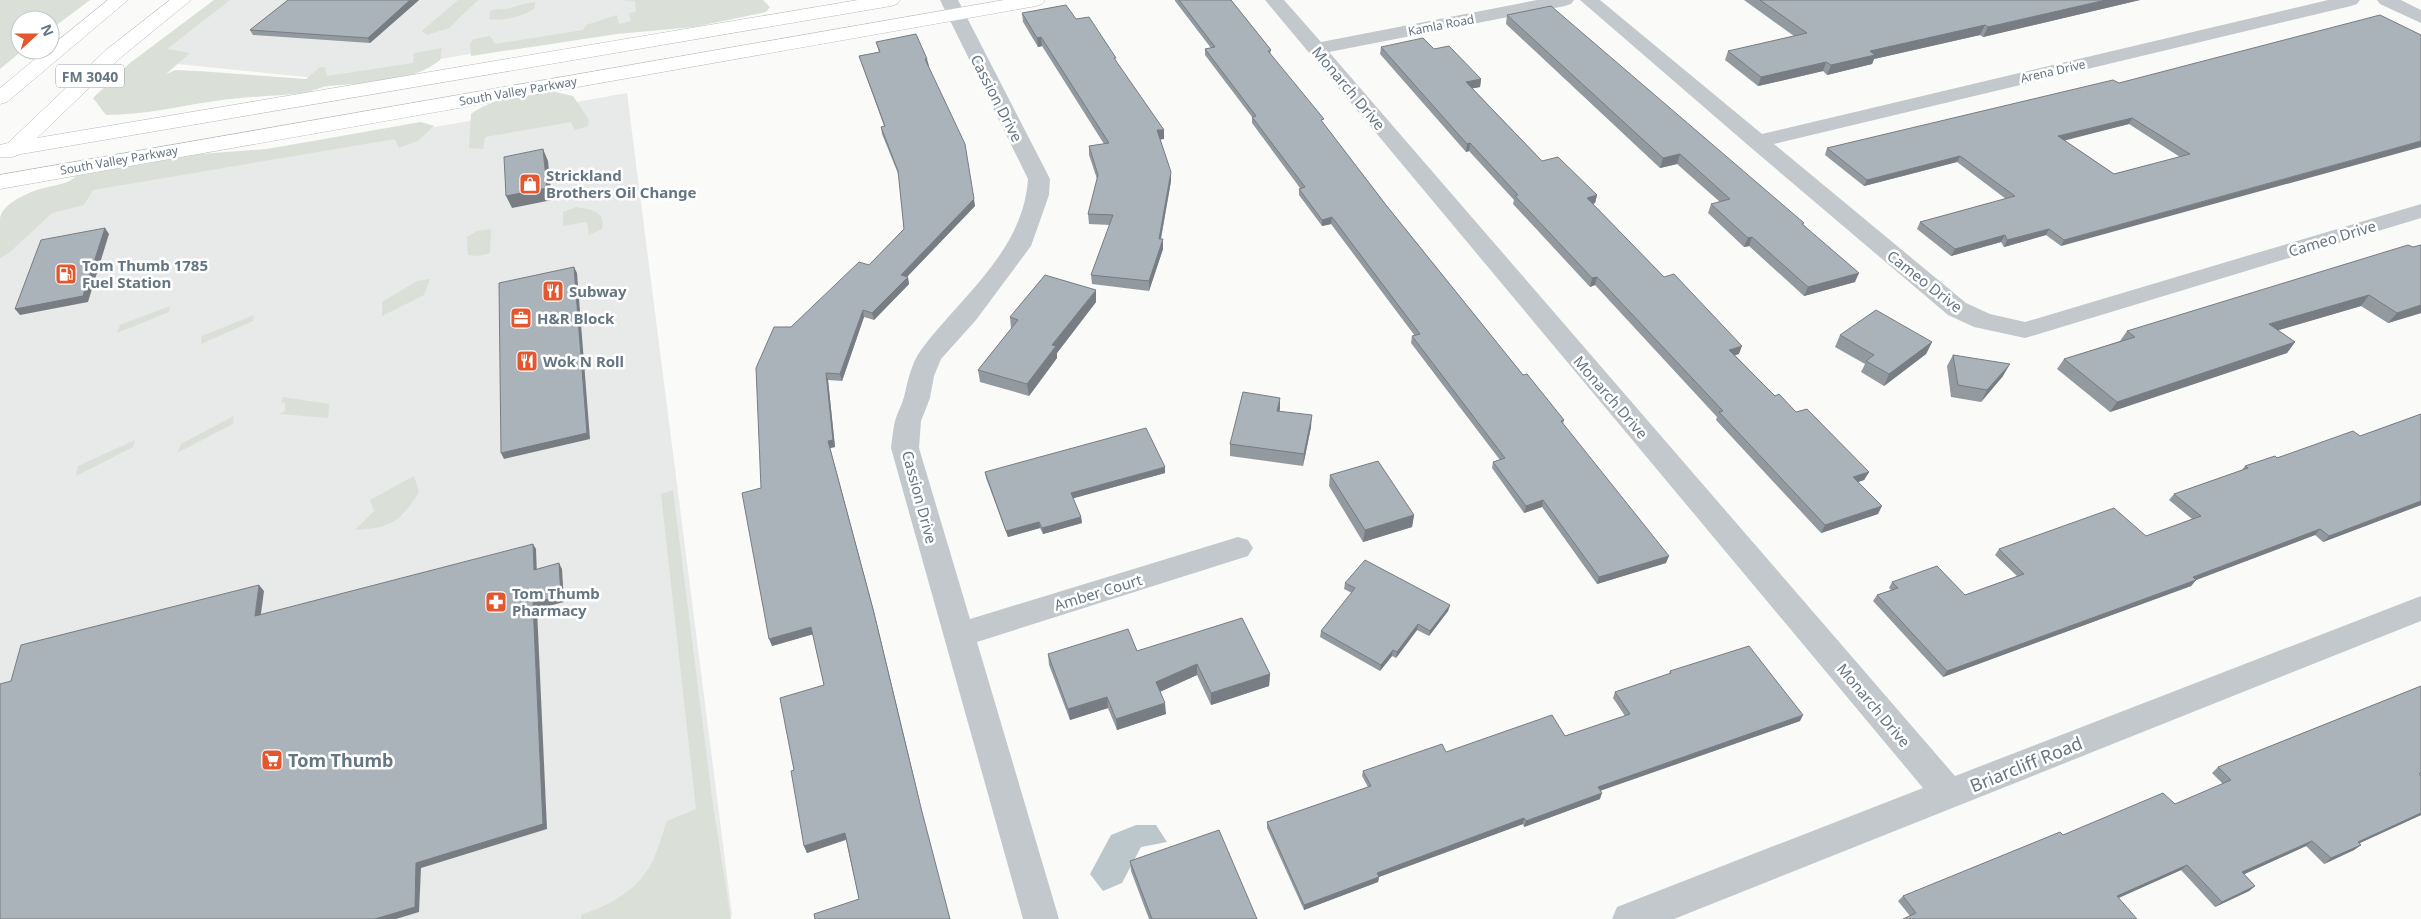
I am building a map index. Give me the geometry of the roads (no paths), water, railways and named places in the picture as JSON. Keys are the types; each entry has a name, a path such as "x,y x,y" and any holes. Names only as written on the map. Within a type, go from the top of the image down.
{"main road":[{"name":"FM 3040","path":"0,98 119,0"},
{"name":"FM 3040","path":"5,154 113,54 182,0"},
{"name":"South Valley Parkway","path":"5,154 455,74 891,0"},
{"name":"South Valley Parkway","path":"0,182 456,101 952,7 1036,0"},
{"path":"455,74 456,101"}],"street":[{"name":"Monarch Drive","path":"1274,0 1949,794"},
{"name":"Kamla Road","path":"1316,49 1565,0"},
{"name":"Cameo Drive","path":"1589,0 1957,309 1983,321 2025,330 2421,211"},
{"name":"Arena Drive","path":"1756,142 2351,0"},
{"path":"2386,0 2421,17"},
{"name":"Cassion Drive","path":"952,7 1039,179 1038,195 1019,246 967,314 930,356 921,376 917,398 908,422 905,448 1041,919"},
{"name":"Amber Court","path":"958,635 1238,548"},
{"name":"Briarcliff Road","path":"1630,919 2421,608"}],"place":[{"name":"Strickland Brothers Oil Change","path":"530,184"},
{"name":"Tom Thumb 1785 Fuel Station","path":"66,274"},
{"name":"Subway","path":"553,291"},
{"name":"H&R Block","path":"521,318"},
{"name":"Wok N Roll","path":"527,361"},
{"name":"Tom Thumb Pharmacy","path":"496,602"},
{"name":"Tom Thumb","path":"272,760"}]}
